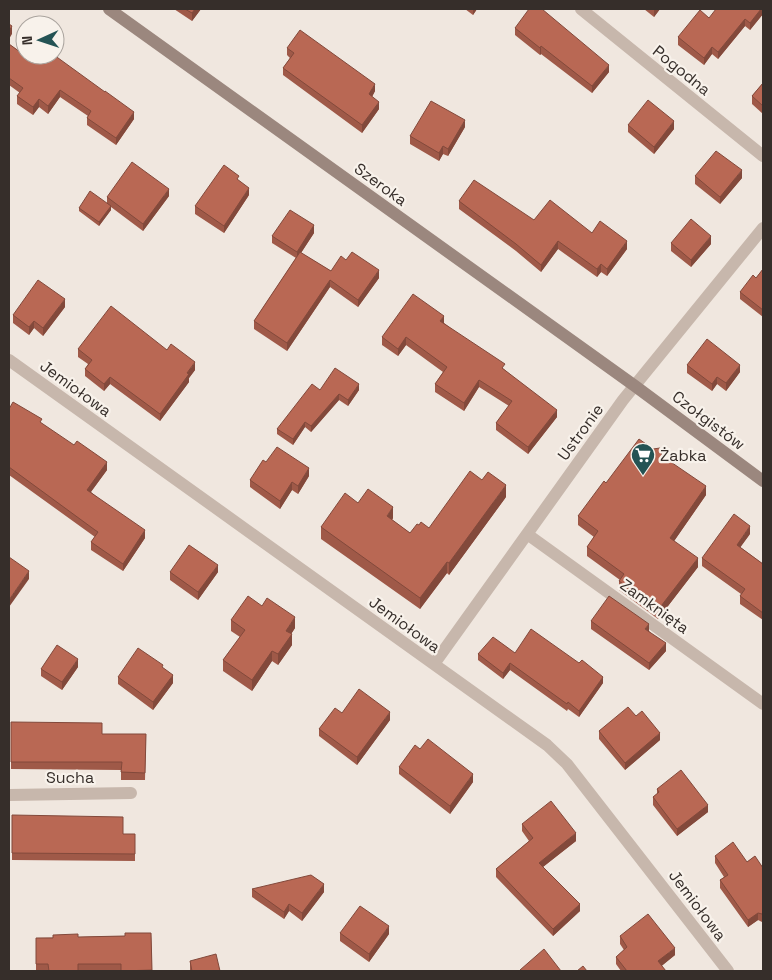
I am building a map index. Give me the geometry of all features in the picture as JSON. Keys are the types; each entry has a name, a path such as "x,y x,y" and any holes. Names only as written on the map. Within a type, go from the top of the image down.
{"street":[{"name":"Szeroka","path":"109,9 635,386"},
{"name":"Pogodna","path":"581,9 763,156"},
{"name":"Ustronie","path":"434,664 635,386 763,228"},
{"name":"Jemiołowa","path":"9,360 547,745 567,764 728,971"},
{"name":"Czołgistów","path":"635,386 763,481"},
{"name":"Zamknięta","path":"527,534 763,704"},
{"name":"Sucha","path":"9,795 131,793"}],"building":[{"path":"185,9 195,9 192,13"},
{"path":"529,9 542,9 609,65 592,86 515,28"},
{"path":"716,9 761,9 750,23 745,19 718,52 712,47 704,58 678,37 700,10 709,18"},
{"path":"300,30 375,84 369,94 379,102 362,125 283,68 294,53 287,48"},
{"path":"9,44 15,48 15,65 65,65 65,63 134,112 116,138 87,118 91,111 60,90 48,106 39,99 33,107 17,96 23,88 9,78"},
{"path":"763,83 763,106 752,96"},
{"path":"648,100 674,121 654,147 628,125"},
{"path":"431,101 465,120 448,149 443,146 439,153 410,136"},
{"path":"716,151 742,170 720,197 695,176"},
{"path":"132,162 169,189 143,224 107,197"},
{"path":"224,165 239,176 237,179 249,188 224,226 195,206"},
{"path":"474,180 534,220 550,200 592,233 600,221 627,241 607,269 601,264 597,269 558,241 541,265 459,201"},
{"path":"90,191 111,206 99,222 79,208"},
{"path":"290,210 314,225 297,252 272,236"},
{"path":"691,219 711,236 691,260 671,243"},
{"path":"300,252 331,271 341,256 346,260 352,252 379,270 358,300 330,280 287,343 254,321"},
{"path":"763,269 763,310 740,292 753,275 756,278"},
{"path":"38,280 65,299 43,328 34,321 29,327 13,315"},
{"path":"413,294 444,316 440,321 505,364 502,368 557,410 528,447 496,423 512,401 479,380 464,403 435,384 447,367 406,337 398,349 382,337"},
{"path":"111,306 167,350 171,344 195,362 187,373 189,374 160,414 110,377 104,384 85,369 92,360 78,349"},
{"path":"707,339 740,365 726,383 717,377 712,384 687,365"},
{"path":"335,368 359,384 348,400 339,394 311,426 305,422 293,439 277,429 312,384 320,390"},
{"path":"13,402 42,419 40,422 74,445 77,441 107,462 87,490 145,530 123,564 91,542 98,532 9,467 9,409"},
{"path":"639,439 653,449 660,448 662,456 706,486 670,538 698,558 658,610 619,581 624,574 587,547 598,531 578,516"},
{"path":"277,447 309,468 298,486 292,482 280,501 250,480 263,460 266,462"},
{"path":"470,471 482,480 488,472 506,485 449,563 447,562 420,598 321,527 345,493 358,503 368,489 393,507 387,516 410,533 421,522 429,528"},
{"path":"734,514 750,526 737,545 763,564 763,613 740,596 745,589 702,558"},
{"path":"189,545 218,565 198,592 170,572"},
{"path":"9,557 29,571 9,600"},
{"path":"248,596 262,606 267,598 295,617 286,631 292,634 278,654 272,651 252,680 223,660 245,630 231,620"},
{"path":"609,596 649,624 645,629 666,643 649,663 591,621"},
{"path":"531,629 579,663 582,660 603,677 579,711 510,663 503,673 478,654 493,637 515,653"},
{"path":"57,645 78,659 62,682 41,669"},
{"path":"138,648 163,665 162,667 173,675 153,702 118,677"},
{"path":"359,689 390,712 357,757 319,729 335,708 342,713"},
{"path":"628,707 636,716 642,711 660,733 625,763 599,731"},
{"path":"11,722 102,723 102,734 146,734 145,773 121,772 122,762 11,762"},
{"path":"428,739 473,774 450,806 399,767 415,745 420,749"},
{"path":"681,770 708,805 677,829 653,797 659,792 657,789"},
{"path":"551,801 576,833 539,863 580,904 553,929 496,869 533,838 522,824"},
{"path":"12,815 123,817 123,834 135,834 135,854 12,853"},
{"path":"733,842 747,862 755,856 763,868 763,913 758,913 748,920 720,880 728,875 715,856"},
{"path":"311,875 324,884 302,913 289,904 284,912 252,889"},
{"path":"360,906 389,926 369,954 340,933"},
{"path":"648,914 675,948 658,961 666,971 627,971 616,957 627,947 620,936"},
{"path":"125,933 151,933 152,970 121,971 121,964 78,964 78,971 49,971 48,964 36,964 36,938 53,938 53,935 78,934 78,937 125,936"},
{"path":"544,949 561,971 520,970"},
{"path":"216,954 220,971 192,971 190,961"},
{"path":"583,966 587,971 577,971"}],"place":[{"name":"Żabka","path":"643,476"}]}
